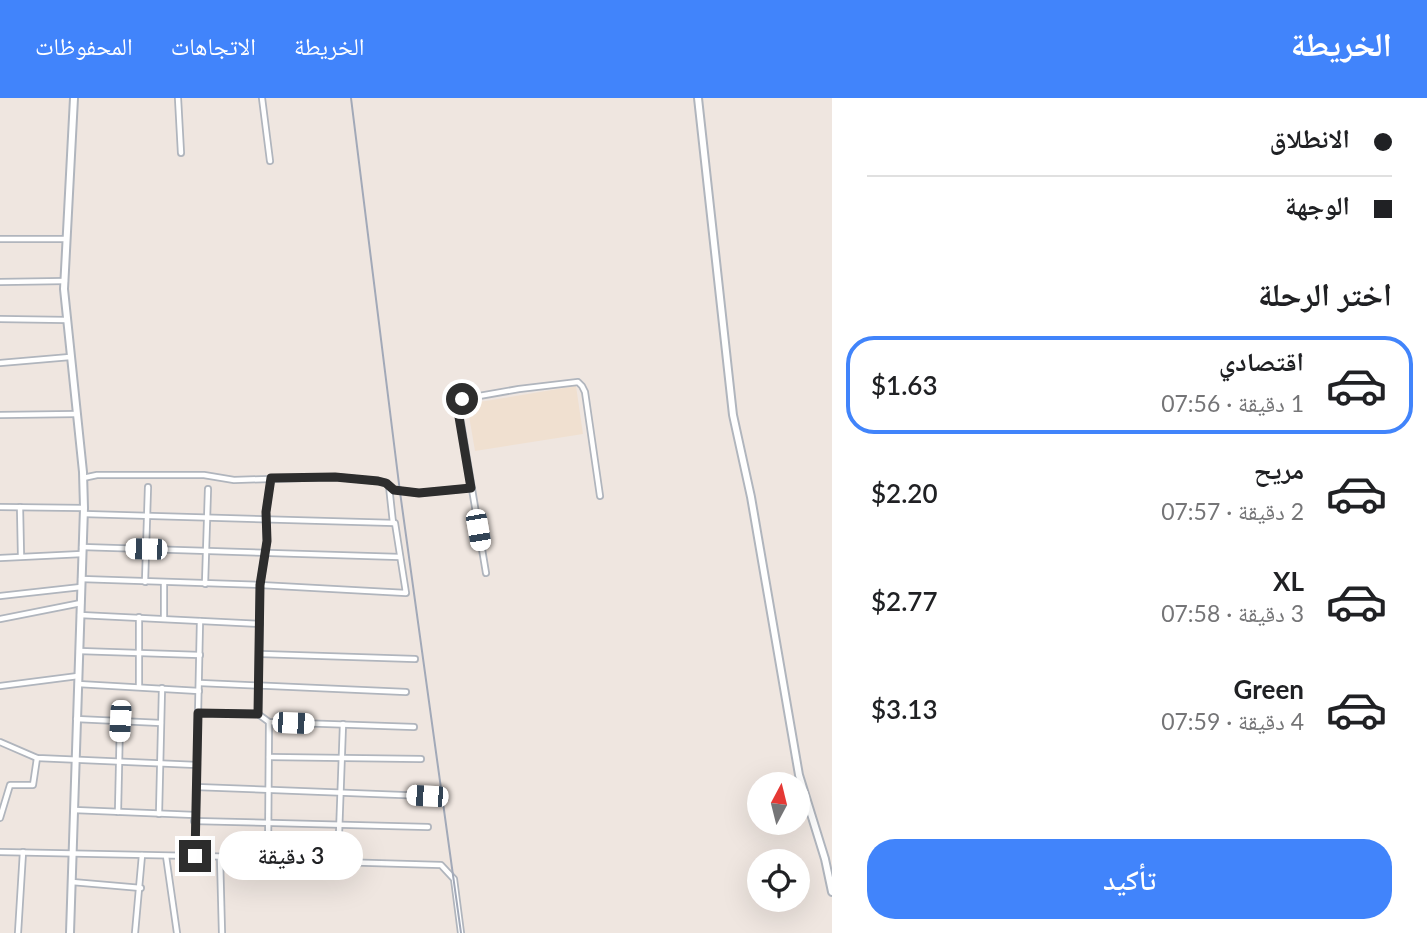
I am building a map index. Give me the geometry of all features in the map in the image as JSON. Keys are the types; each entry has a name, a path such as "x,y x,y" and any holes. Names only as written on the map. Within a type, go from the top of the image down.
{"street":[{"path":"70,933 84,511 65,281 74,98"},
{"path":"178,98 181,153"},
{"path":"262,98 270,161"},
{"path":"698,98 733,415 751,497 799,775 825,859 832,892"},
{"path":"0,239 66,239"},
{"path":"0,282 65,281"},
{"path":"0,319 67,320"},
{"path":"0,363 71,358"},
{"path":"486,573 458,411 462,399 573,382 582,386 600,496"},
{"path":"0,415 77,414"},
{"path":"83,478 97,475 204,475 234,480 335,477 378,481 400,492 471,488"},
{"path":"258,714 260,585 266,553 266,518 271,478"},
{"path":"0,596 81,583 145,582 406,593 389,486"},
{"path":"145,582 148,487"},
{"path":"205,584 208,489"},
{"path":"20,507 21,555"},
{"path":"0,508 148,516 393,523"},
{"path":"0,558 82,550 146,549 400,557"},
{"path":"164,583 164,618"},
{"path":"0,619 81,603"},
{"path":"80,615 260,624"},
{"path":"139,617 139,687"},
{"path":"195,856 200,621"},
{"path":"79,651 200,656"},
{"path":"261,653 415,659"},
{"path":"0,686 78,680 199,691"},
{"path":"200,682 406,692"},
{"path":"159,814 162,688"},
{"path":"198,713 258,714 269,722 414,727"},
{"path":"76,719 161,723"},
{"path":"118,812 120,721"},
{"path":"268,858 269,722"},
{"path":"338,862 343,724"},
{"path":"0,742 37,758 197,765"},
{"path":"269,757 421,759"},
{"path":"0,817 10,785 33,785 37,758"},
{"path":"196,787 427,796"},
{"path":"74,810 267,822 428,827"},
{"path":"0,852 441,865 454,879 461,933"},
{"path":"18,933 23,852"},
{"path":"135,933 142,855"},
{"path":"166,856 177,933"},
{"path":"220,857 222,933"},
{"path":"71,882 141,888"}],"shaded area":[{"path":"576,386 583,434 475,451 467,404"}],"railway":[{"path":"351,98 400,492 461,933"}],"route":[{"path":"195,856 198,713 258,714 260,585 267,541 266,512 271,478 335,477 378,481 400,492 419,493 471,488 458,411 462,399"}]}
